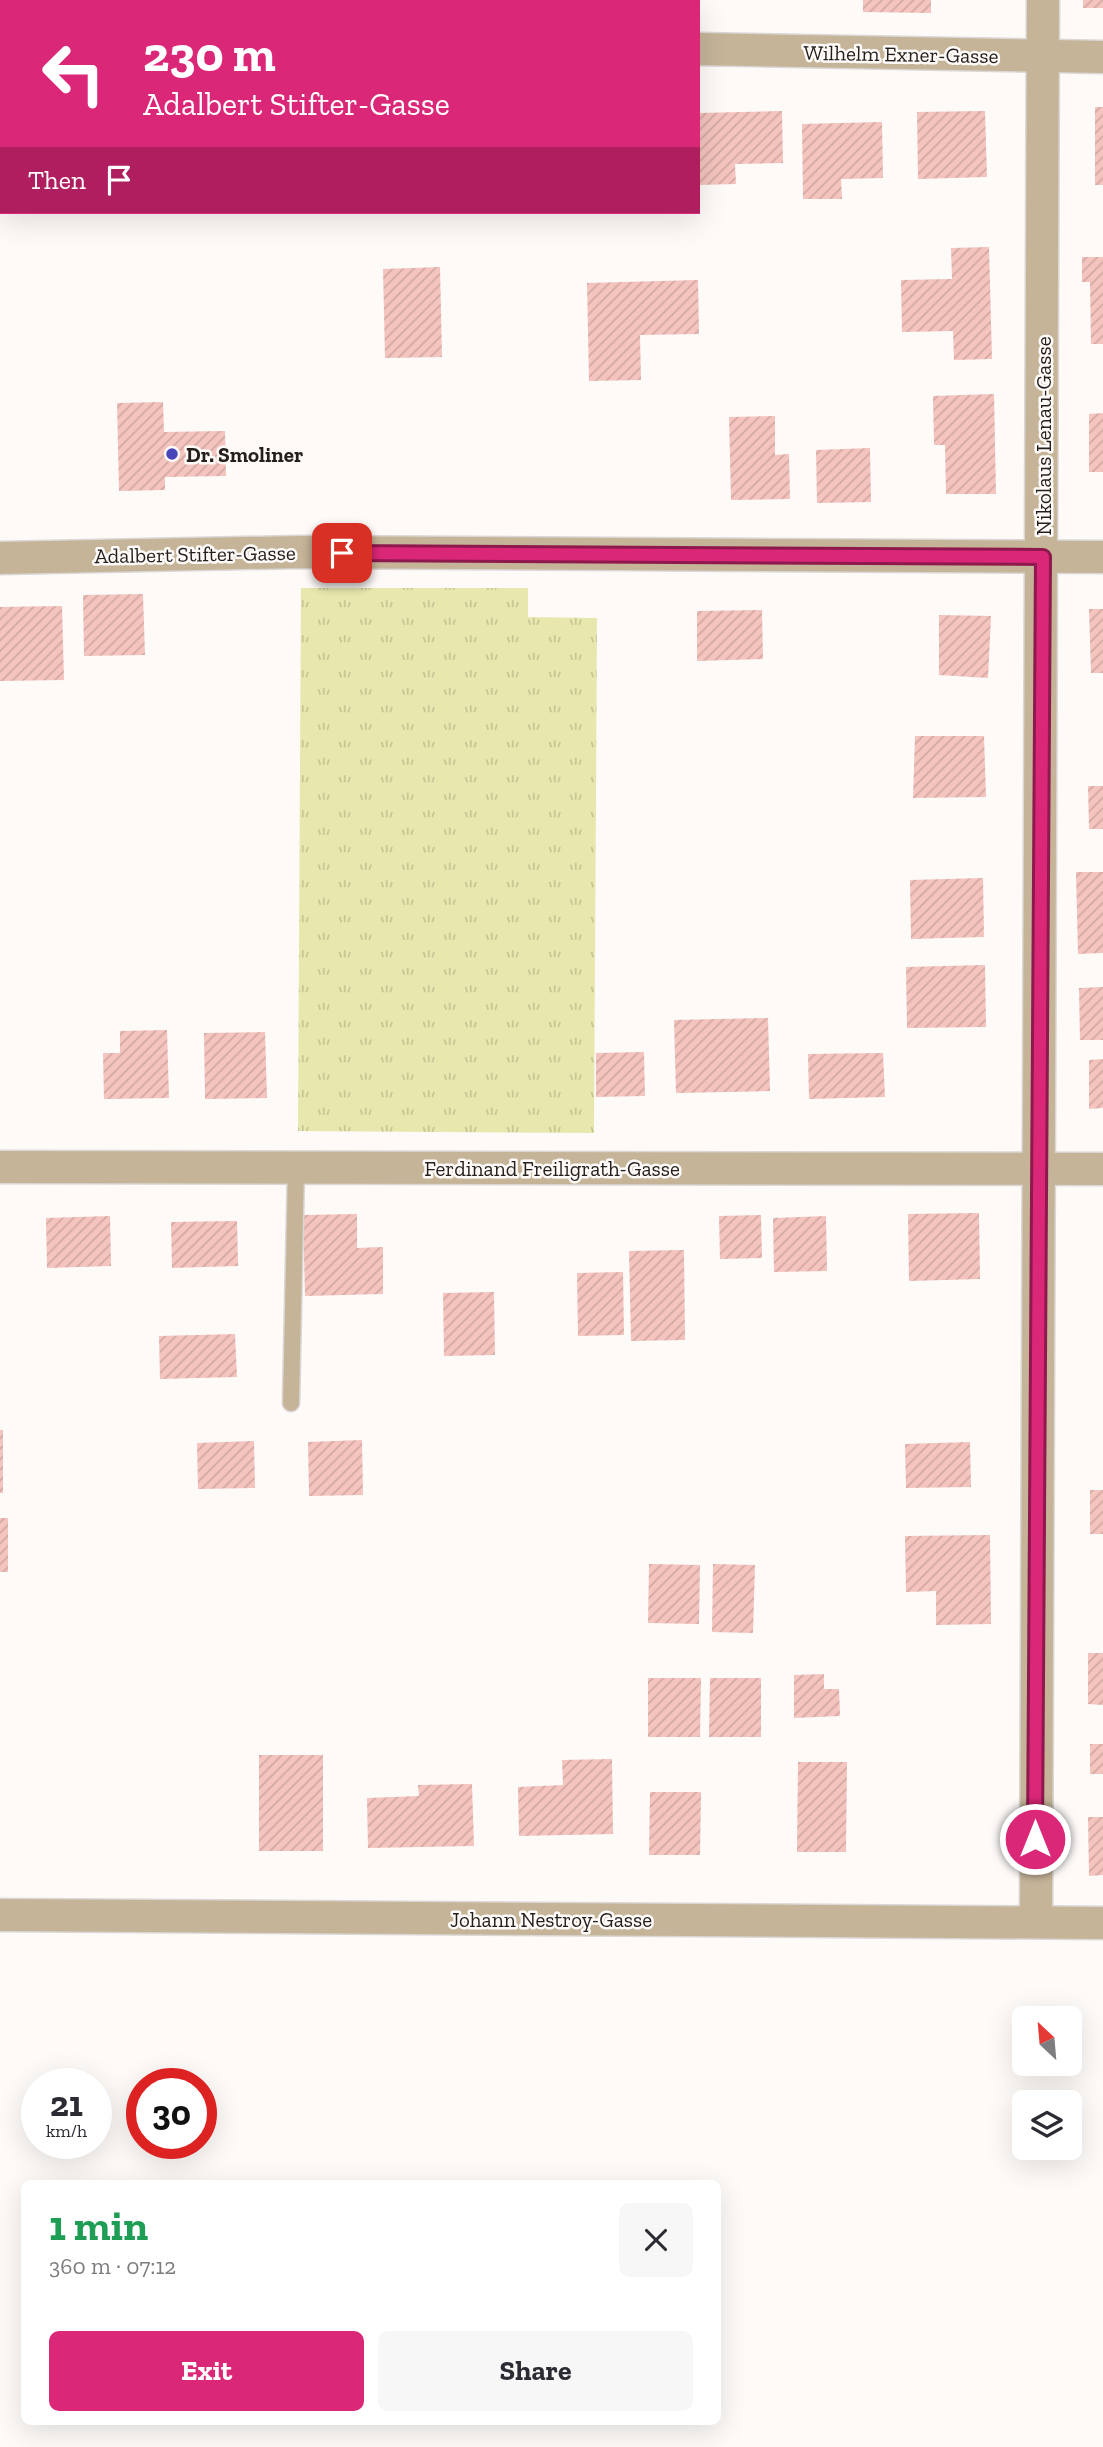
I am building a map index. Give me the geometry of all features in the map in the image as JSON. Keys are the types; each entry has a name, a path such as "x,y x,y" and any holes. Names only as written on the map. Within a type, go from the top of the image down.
{"street":[{"name":"Nikolaus Lenau-Gasse","path":"1036,1922 1043,0"},
{"name":"Wilhelm Exner-Gasse","path":"700,49 1103,57"},
{"name":"Adalbert Stifter-Gasse","path":"0,558 299,552 1103,557"},
{"name":"Ferdinand Freiligrath-Gasse","path":"0,1167 1103,1169"},
{"name":"Johann Nestroy-Gasse","path":"0,1915 1103,1923"}],"lane":[{"path":"291,1402 296,1168"}],"green space":[{"path":"301,588 528,588 528,617 597,618 594,1133 298,1131"}],"building":[{"path":"863,0 931,0 931,13 863,12"},
{"path":"1083,0 1103,0 1103,8 1083,8"},
{"path":"1095,107 1103,107 1103,185 1095,185"},
{"path":"782,111 783,163 735,164 736,184 700,185 700,113"},
{"path":"985,111 987,177 918,179 917,112"},
{"path":"882,122 883,178 841,179 842,199 803,199 802,124"},
{"path":"989,247 992,359 954,360 953,331 902,332 901,280 952,279 951,248"},
{"path":"1082,257 1103,257 1103,344 1091,344 1090,282 1082,282"},
{"path":"440,267 442,357 385,358 383,269"},
{"path":"698,280 699,334 640,335 641,380 589,381 587,283"},
{"path":"994,394 996,494 946,494 945,445 934,445 933,396"},
{"name":"Dr. Smoliner","path":"163,402 164,432 225,431 226,476 165,477 165,490 119,491 117,403"},
{"path":"1103,413 1103,472 1089,472 1089,414"},
{"path":"775,416 775,455 789,454 790,499 731,500 729,417"},
{"path":"870,448 871,502 817,503 816,450"},
{"path":"143,594 145,655 84,656 83,595"},
{"path":"62,606 64,680 0,681 0,607"},
{"path":"1089,609 1103,609 1103,673 1091,673"},
{"path":"762,610 763,659 697,661 697,611"},
{"path":"939,615 991,616 988,678 939,675"},
{"path":"915,736 984,736 986,797 913,798"},
{"path":"1088,786 1103,786 1103,829 1089,829"},
{"path":"1076,872 1103,872 1103,953 1078,954"},
{"path":"983,878 984,937 911,939 910,880"},
{"path":"985,965 986,1027 907,1028 906,967"},
{"path":"1103,987 1103,1040 1080,1040 1079,988"},
{"path":"768,1018 770,1091 676,1093 674,1020"},
{"path":"167,1030 169,1098 104,1099 103,1053 120,1053 120,1031"},
{"path":"265,1032 267,1098 205,1099 204,1033"},
{"path":"644,1052 645,1096 596,1097 596,1053"},
{"path":"883,1053 885,1097 809,1099 808,1054"},
{"path":"1103,1059 1103,1108 1089,1109 1089,1060"},
{"path":"979,1213 980,1279 909,1281 908,1214"},
{"path":"357,1214 357,1248 383,1247 383,1294 305,1296 303,1215"},
{"path":"761,1215 762,1258 720,1259 719,1216"},
{"path":"110,1216 111,1266 47,1268 46,1218"},
{"path":"826,1216 827,1271 774,1272 773,1218"},
{"path":"237,1221 238,1266 172,1268 171,1222"},
{"path":"684,1250 685,1340 631,1341 629,1251"},
{"path":"623,1272 624,1335 578,1336 577,1273"},
{"path":"494,1292 495,1355 444,1356 443,1293"},
{"path":"235,1334 237,1377 160,1379 159,1336"},
{"path":"0,1430 3,1430 3,1493 0,1493"},
{"path":"362,1440 363,1495 309,1496 308,1442"},
{"path":"254,1441 255,1488 198,1489 197,1443"},
{"path":"970,1442 971,1487 906,1488 905,1444"},
{"path":"1090,1490 1103,1490 1103,1534 1090,1534"},
{"path":"0,1518 8,1518 8,1572 0,1572"},
{"path":"990,1535 991,1624 936,1625 936,1591 906,1592 905,1536"},
{"path":"649,1564 700,1565 699,1624 648,1623"},
{"path":"713,1564 755,1565 753,1633 712,1632"},
{"path":"1088,1653 1103,1653 1103,1705 1088,1704"},
{"path":"824,1674 824,1689 839,1689 840,1716 794,1718 794,1675"},
{"path":"648,1678 701,1678 700,1737 648,1737"},
{"path":"710,1678 761,1678 761,1737 709,1737"},
{"path":"1090,1744 1103,1744 1103,1774 1090,1774"},
{"path":"259,1755 323,1755 323,1851 259,1851"},
{"path":"612,1759 613,1834 519,1836 518,1787 563,1785 562,1760"},
{"path":"798,1762 847,1762 846,1852 797,1852"},
{"path":"472,1784 474,1846 368,1848 367,1798 419,1796 418,1785"},
{"path":"650,1792 701,1792 700,1855 649,1855"},
{"path":"1088,1817 1103,1817 1103,1875 1089,1876"}],"place":[{"name":"Dr. Smoliner","path":"172,454"}],"route":[{"path":"342,553 1043,557 1035,1839"}]}
